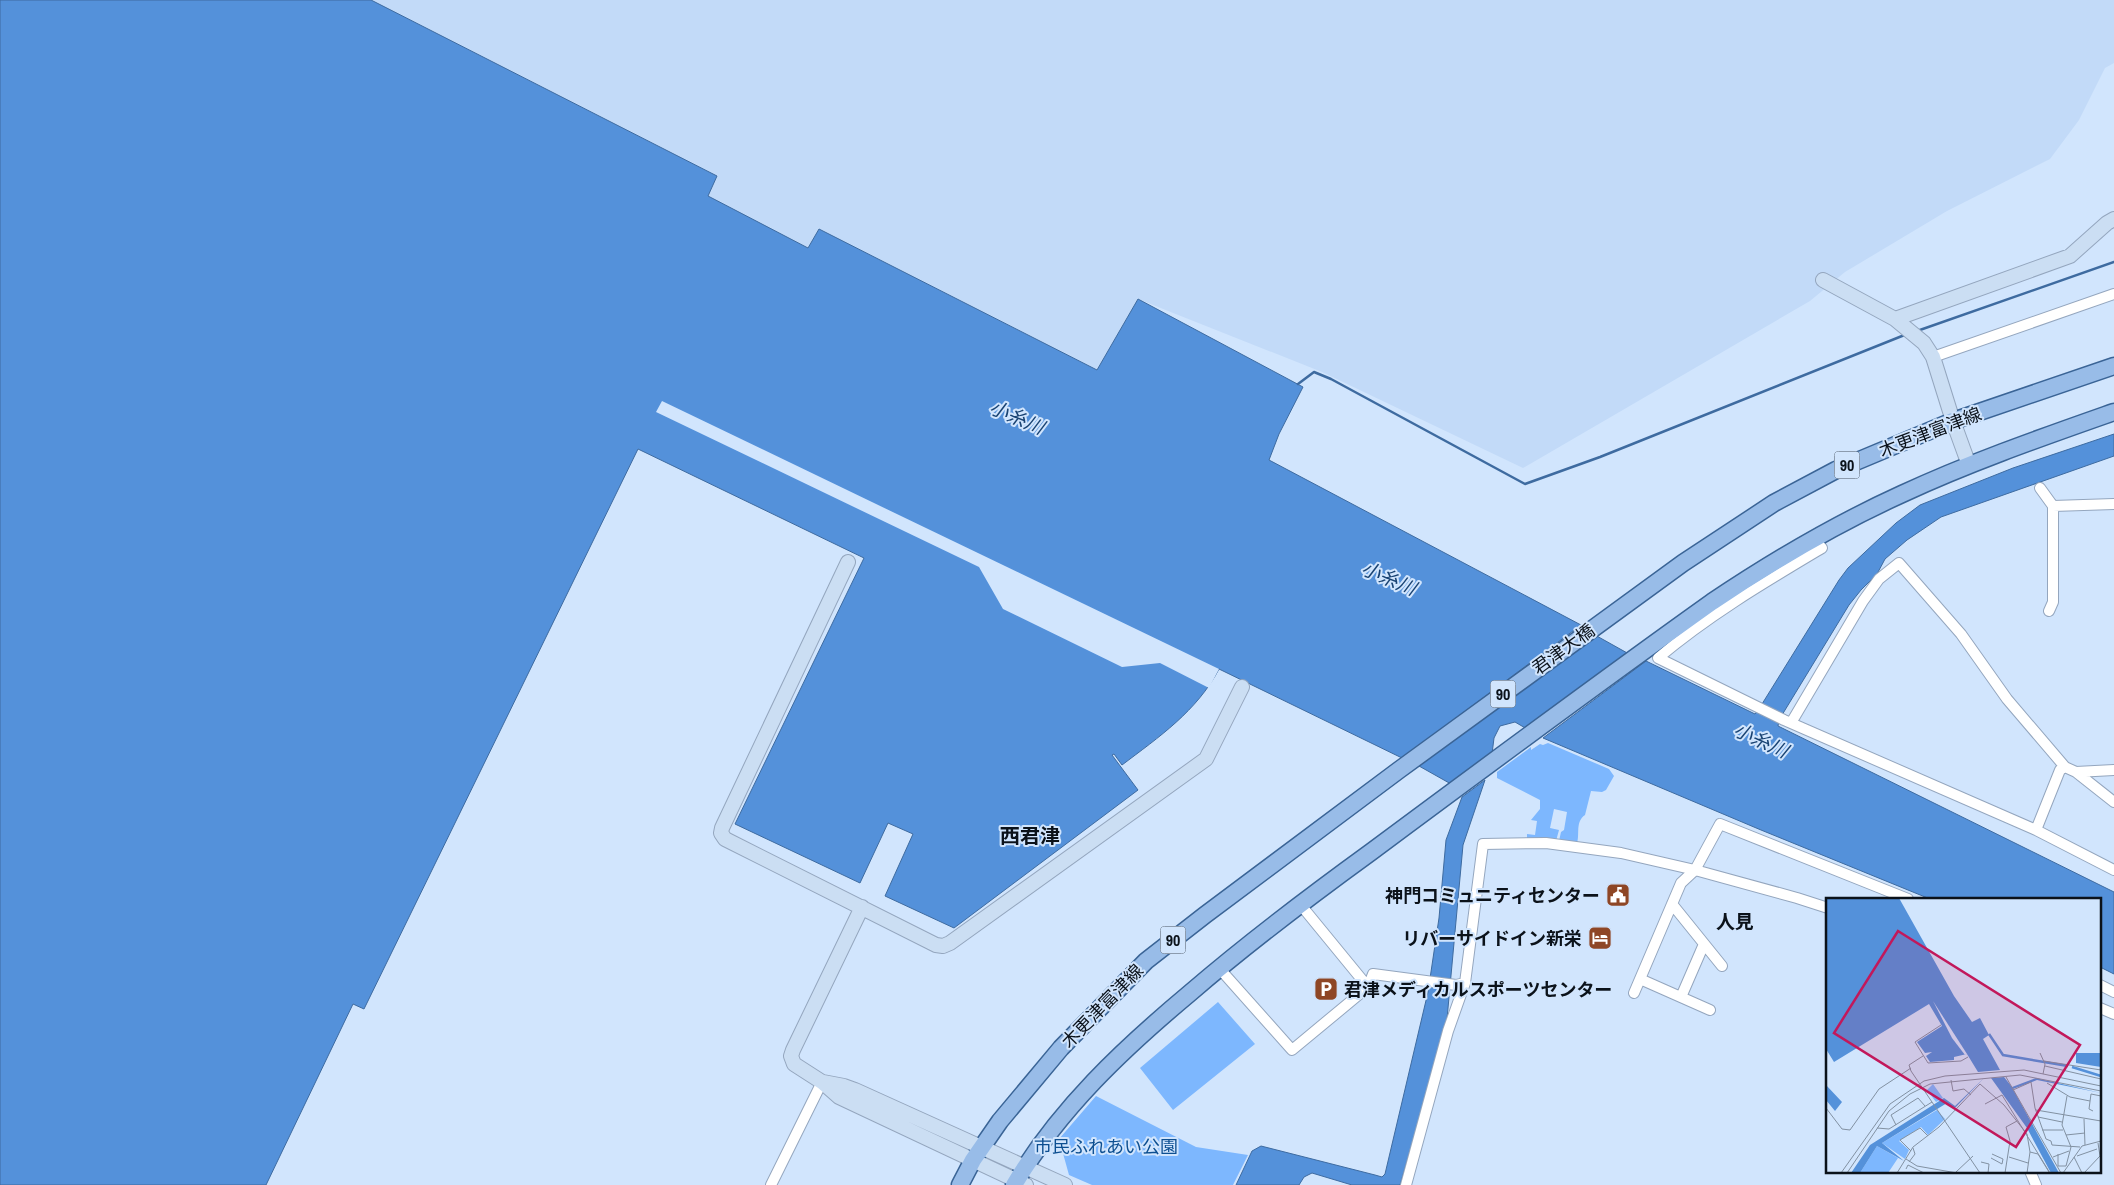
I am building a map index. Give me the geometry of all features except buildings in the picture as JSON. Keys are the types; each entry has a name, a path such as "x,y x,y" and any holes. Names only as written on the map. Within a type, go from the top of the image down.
{"main road":[{"name":"木更津富津線","path":"1606,618 1683,563 1774,503 1836,470 1952,421 2114,366"},
{"path":"1020,1179 1068,1110 1106,1068 1145,1030 1219,968 1300,904 1451,792 1741,582 1815,538 1902,494 1969,465 2114,412"},
{"name":"君津大橋","path":"1399,770 1606,618"},
{"name":"木更津富津線","path":"960,1185 1000,1121 1061,1048 1146,961 1204,915 1399,770"}],"street":[{"path":"1895,319 2070,256 2114,219"},
{"path":"1823,280 1895,319 1918,337 1933,358 1952,421 1969,465"},
{"path":"1933,358 2114,294"},
{"path":"2040,488 2053,506 2053,602 2049,611"},
{"path":"2053,506 2114,504"},
{"path":"1815,538 1822,548 1771,577 1733,602 1658,658 1788,721 2036,830 2114,870"},
{"path":"848,562 721,833 728,841 936,945 943,946 950,943 1206,759 1242,686"},
{"path":"1788,721 1862,601 1879,579 1898,563 1960,634 2007,699 2065,767 2076,772 2114,802"},
{"path":"2036,830 2060,770 2065,767"},
{"path":"2076,772 2114,770"},
{"path":"1634,993 1681,883 1695,870 1720,824 1905,898"},
{"path":"1406,1185 1460,984 1483,844 1546,843 1621,854 1695,870 1826,907"},
{"path":"1300,904 1368,987"},
{"path":"1672,904 1722,966"},
{"path":"862,907 792,1053 796,1066 822,1082 855,1090 978,1154 1020,1179 1065,1185"},
{"path":"1681,997 1704,944"},
{"path":"1219,968 1292,1050 1368,987 1373,974 1460,984"},
{"path":"1640,979 1710,1010"},
{"path":"2102,986 2114,992"},
{"path":"2102,1009 2114,1014"},
{"path":"771,1185 822,1082"},
{"path":"2030,1172 2036,1185"}],"shaded area":[{"path":"332,0 2114,0 2114,63 2105,68 2079,120 2050,159 1947,211 1845,272 1810,301 1523,468 1322,372 1138,299 1097,370 819,229 808,248 708,196 717,176 444,38"}],"green space":[{"path":"1548,743 1609,769 1614,776 1606,790 1602,792 1591,791 1585,815 1580,821 1577,843 1559,841 1561,832 1564,830 1567,812 1554,809 1550,828 1559,830 1556,841 1527,838 1527,834 1535,835 1537,821 1531,820 1540,809 1540,800 1497,778 1497,772 1531,747 1531,750 1540,744"},
{"path":"1218,1002 1255,1044 1173,1110 1140,1068"},
{"name":"市民ふれあい公園","path":"1096,1096 1196,1147 1248,1155 1233,1185 1092,1185 1069,1175 1059,1139"}],"water":[{"name":"小糸川","path":"0,0 371,0 717,176 708,196 808,248 819,229 1097,370 1138,299 1303,387 1279,434 1269,460 1581,625 1402,758 1219,669 1200,698 1163,733 1122,765 1114,754 1112,755 1138,790 954,928 885,896 913,834 888,823 860,883 735,824 864,558 638,449 364,1009 353,1004 266,1185 0,1185"},
{"path":"2114,434 2114,456 1941,517 1907,540 1885,559 1877,574 1849,605 1782,715 1762,704 1839,580 1848,568 1896,523 1920,505 2013,468"},
{"path":"1595,635 1629,654 1527,729 1515,722 1500,726 1494,738 1492,754 1451,784 1419,766"},
{"name":"小糸川","path":"1646,661 1755,714 1758,710 1779,720 1778,726 2114,892 2114,974 2102,968 2102,898 1928,898 1543,738"},
{"path":"1485,780 1463,845 1446,1030 1400,1185 1352,1185 1312,1173 1304,1177 1299,1185 1236,1185 1252,1151 1261,1146 1382,1177 1385,1174 1428,992 1439,918 1446,840 1462,797"}],"pier":[{"path":"662,401 1219,669 1209,688 1160,663 1122,667 1003,609 979,567 656,412"}],"waterway":[{"path":"1917,331 2114,262"},
{"path":"1298,384 1314,372 1331,379 1525,484 1600,457 1907,334"}],"place":[{"name":"神門コミュニティセンター","path":"1618,895"},
{"name":"リバーサイドイン新栄","path":"1600,938"},
{"name":"君津メディカルスポーツセンター","path":"1326,989"}],"district":[{"name":"西君津","path":"1030,835"},
{"name":"人見","path":"1735,921"}]}
